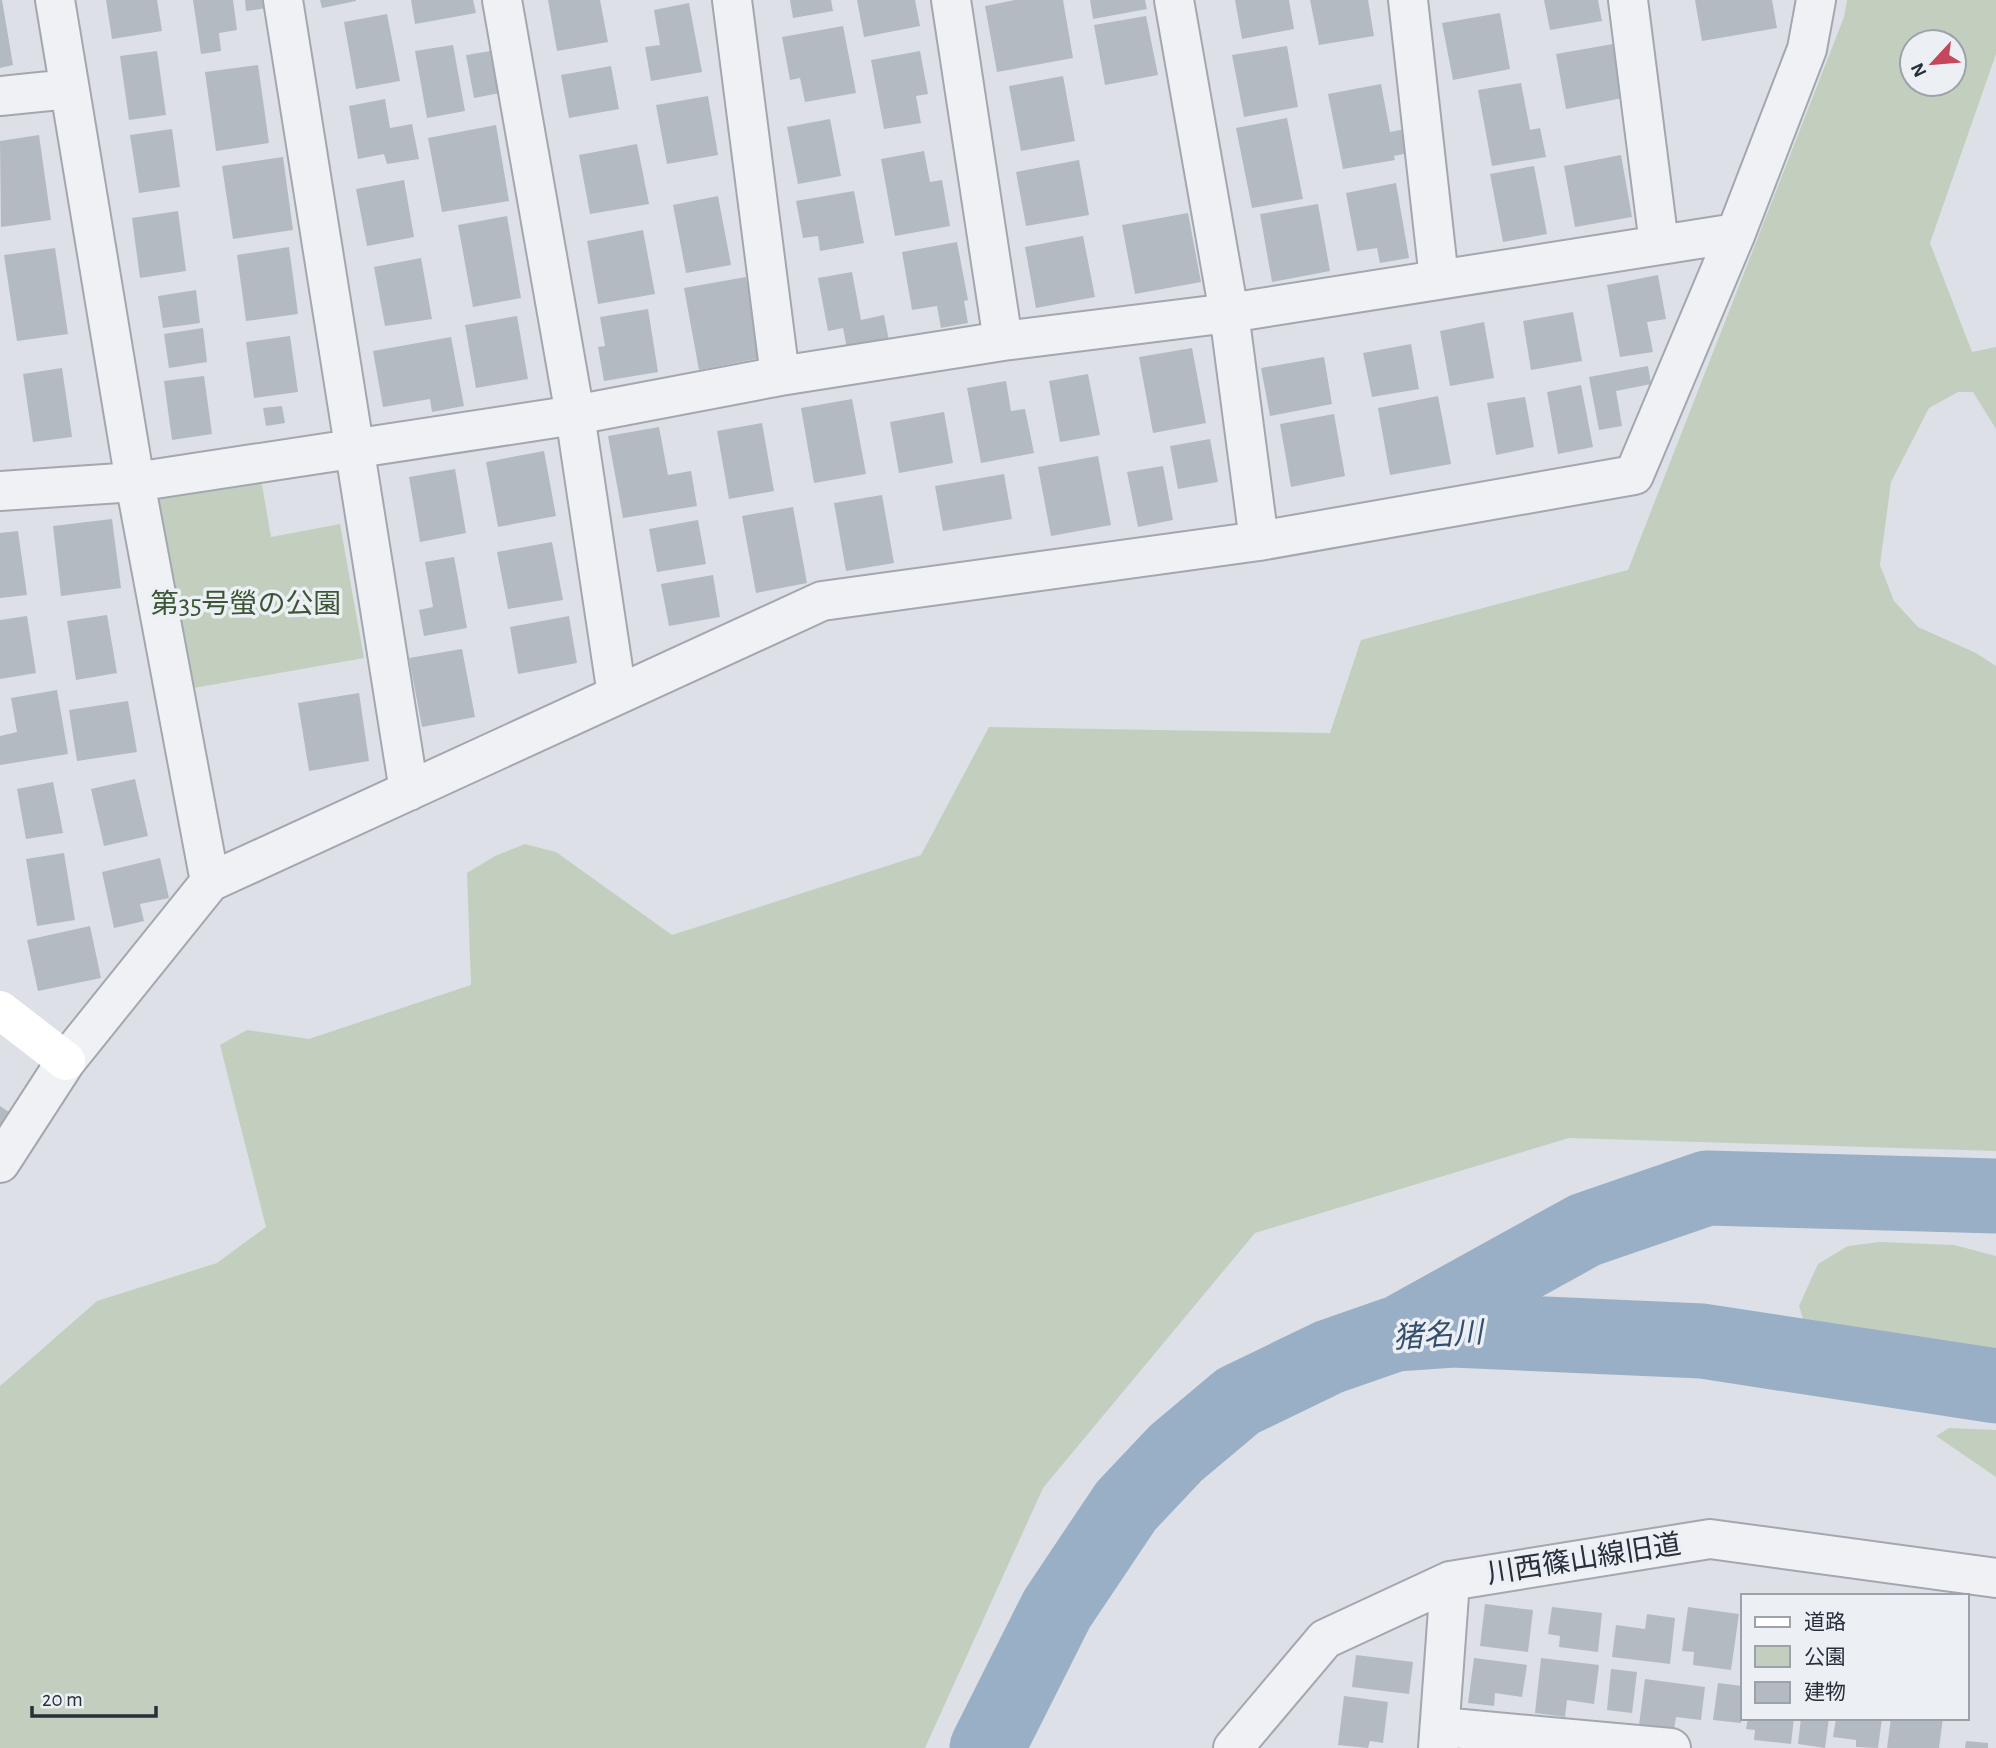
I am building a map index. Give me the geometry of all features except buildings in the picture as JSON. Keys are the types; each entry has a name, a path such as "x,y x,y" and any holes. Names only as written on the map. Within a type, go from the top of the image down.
{"street":[{"path":"55,0 135,482 210,882"},
{"path":"283,0 409,791"},
{"path":"502,0 575,415 617,695"},
{"path":"732,0 780,376"},
{"path":"951,0 1003,341"},
{"path":"1174,0 1229,313 1259,541"},
{"path":"1408,0 1438,279"},
{"path":"1628,0 1659,244"},
{"path":"0,1163 66,1061 210,882 822,601 1259,541 1634,475 1736,233 1807,49 1816,0"},
{"path":"0,96 69,89"},
{"path":"0,491 135,482 575,415 780,376 1003,341 1229,313 1736,233"},
{"path":"0,1010 66,1061"},
{"name":"川西篠山線旧道","path":"1233,1748 1325,1639 1450,1581 1710,1539 1996,1578"},
{"path":"1450,1581 1439,1738 1671,1748"}],"green space":[{"path":"1847,0 1996,0 1996,54 1930,243 1972,352 1996,347 1996,429 1973,392 1958,392 1929,408 1891,482 1880,565 1894,601 1918,627 1976,653 1996,666 1996,1151 1569,1138 1255,1233 1043,1488 925,1748 0,1748 0,1386 97,1301 217,1263 266,1227 220,1045 247,1030 309,1039 471,985 467,873 495,856 525,844 556,852 672,935 921,855 989,727 1330,733 1361,640 1628,570 1844,17"},
{"name":"第35号螢の公園","path":"261,479 271,537 340,524 364,658 188,689 154,499"},
{"path":"1880,1242 1954,1245 1996,1256 1996,1371 1864,1351 1804,1322 1799,1306 1818,1264 1848,1246"},
{"path":"1949,1428 1996,1430 1996,1477 1936,1436"}],"waterway":[{"path":"1404,1330 1585,1230 1707,1188 1996,1196"},
{"name":"猪名川","path":"987,1748 1057,1609 1126,1506 1176,1453 1238,1401 1329,1357 1395,1334 1453,1330 1702,1341 1996,1386"}]}
